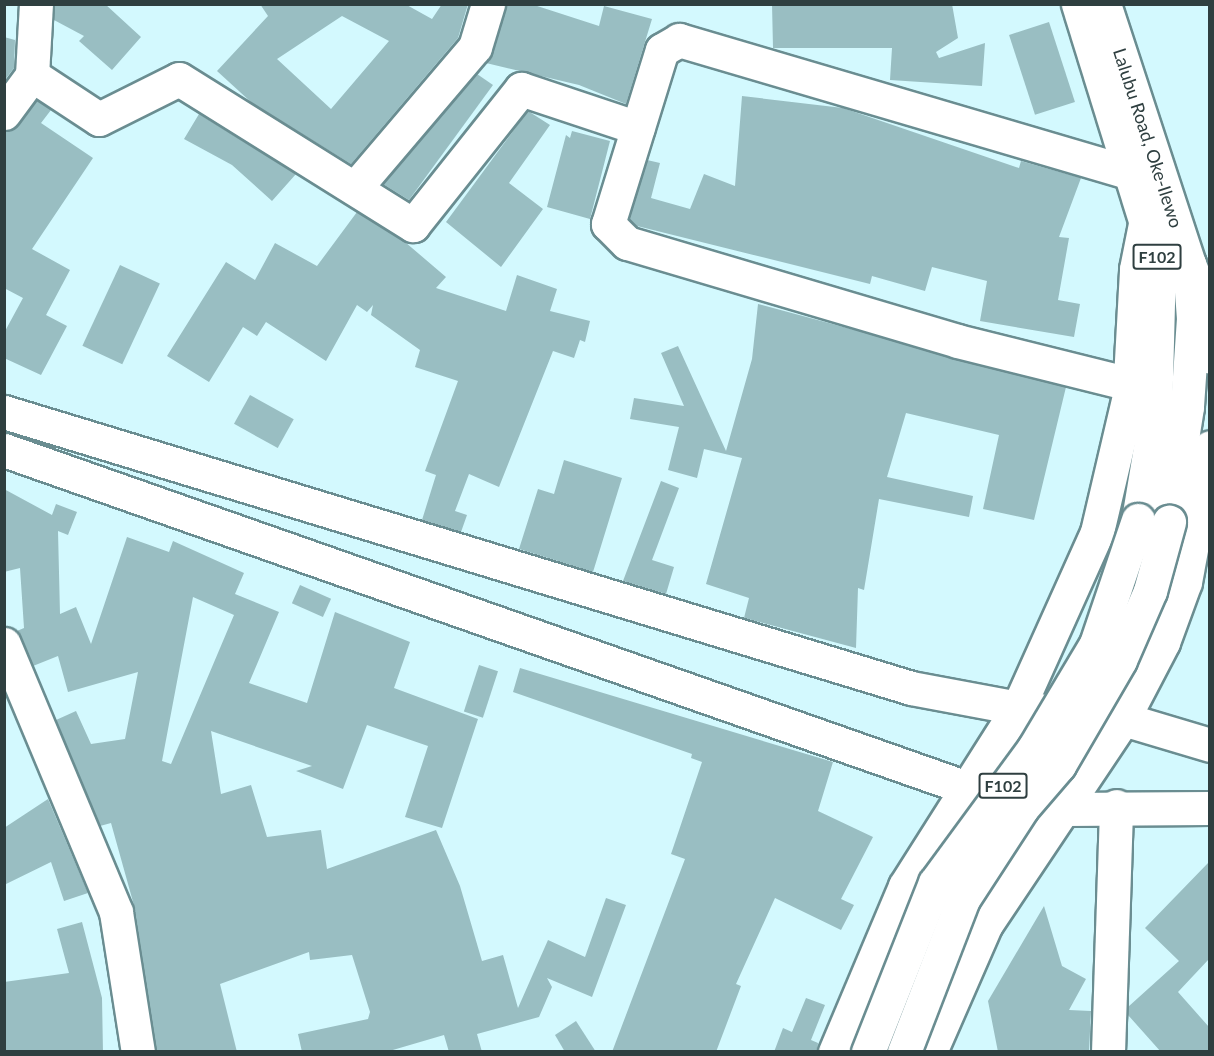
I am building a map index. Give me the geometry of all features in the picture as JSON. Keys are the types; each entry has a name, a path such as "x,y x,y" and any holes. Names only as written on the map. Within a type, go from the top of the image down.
{"main road":[{"path":"4,113 32,75 36,4"},
{"path":"355,188 469,55 488,4"},
{"name":"Lalubu Road, Oke-Ilewo","path":"1078,4 1133,174 1159,265 1154,521"},
{"name":"Lalubu Road, Oke-Ilewo","path":"1104,4 1189,264 1189,378 1154,521"},
{"path":"1130,384 958,340 627,243 608,224 662,50 679,40 1133,174"},
{"path":"32,75 99,119 179,79 413,225 521,89 638,128"},
{"path":"836,1052 905,886 929,839 967,788 1018,708 1097,532 1117,464 1130,384 1136,268 1146,219"},
{"path":"1189,264 1202,296 1209,356"},
{"path":"4,412 911,688 1018,708 1123,718 1209,745"},
{"path":"930,1052 986,924 1065,809 1123,718 1163,642 1185,582 1209,447"},
{"path":"4,450 967,788 1065,809 1116,806 1209,808"},
{"name":"F102","path":"868,1052 935,883 1034,748 1096,644 1154,521"},
{"name":"F102","path":"904,1052 963,899 1022,808 1059,765 1120,660 1150,591 1154,521"},
{"path":"4,644 116,912 138,1052"},
{"path":"1108,1052 1116,806"}],"building":[{"path":"55,4 105,4 141,37 112,70 79,41 84,36 54,20"},
{"path":"260,4 405,4 432,19 442,4 468,4 458,38 351,164 252,103 217,71 268,16","holes":["342,16 389,41 331,109 277,59"]},
{"path":"506,4 531,4 599,26 604,6 652,19 626,104 579,85 486,63"},
{"path":"772,4 952,4 958,38 936,52 939,58 985,43 982,86 890,80 892,48 773,48"},
{"path":"1049,22 1075,102 1035,115 1009,35"},
{"path":"4,37 15,40 14,68 4,81"},
{"path":"477,74 493,85 409,200 383,184"},
{"path":"742,96 843,108 1019,168 1021,161 1081,178 1059,237 1069,238 1058,300 1080,304 1074,337 980,321 987,281 932,267 925,291 872,276 870,284 637,226 629,219 647,160 660,163 651,198 690,209 704,174 735,186"},
{"path":"37,100 51,110 41,123 93,158 32,249 70,270 46,315 67,326 41,375 4,358 4,333 23,298 4,288 5,132 19,125"},
{"path":"528,111 550,125 509,183 543,209 501,267 446,222"},
{"path":"199,114 296,174 272,201 232,165 184,139"},
{"path":"572,131 610,141 590,219 547,207 566,135 570,138"},
{"path":"357,212 405,242 446,277 436,288 506,311 517,275 557,289 550,311 590,321 585,342 580,340 574,358 553,351 499,487 469,474 455,511 467,515 461,532 422,520 436,475 425,471 458,381 415,367 420,350 371,315 373,305 367,312 357,305 326,361 266,322 257,336 243,327 209,382 167,356 226,262 255,280 275,243 317,266"},
{"path":"120,265 160,284 122,364 82,346"},
{"path":"758,304 1066,387 1034,520 983,509 999,435 906,413 887,477 973,496 969,517 879,499 864,590 858,588 856,648 744,618 749,598 706,584 742,458 704,449 697,478 668,470 679,427 630,419 634,398 684,406 661,353 678,346 726,451 752,359"},
{"path":"250,395 294,419 278,448 234,424"},
{"path":"564,460 622,478 593,572 519,549 538,489 554,494"},
{"path":"661,481 679,488 652,560 674,567 666,594 623,581"},
{"path":"4,489 52,515 56,504 77,512 68,535 58,531 60,614 76,607 91,644 127,537 169,552 173,541 244,573 235,594 279,612 249,683 307,703 335,612 410,642 394,688 478,719 442,828 405,817 428,746 367,725 343,789 296,771 312,766 211,731 221,794 251,785 267,837 321,830 327,869 436,830 460,886 482,961 503,955 518,1008 548,940 585,957 606,898 626,905 592,997 547,978 552,987 539,1017 477,1034 482,1052 449,1052 444,1035 386,1052 302,1052 298,1034 368,1019 370,1012 352,955 310,960 309,952 220,984 237,1052 156,1052 135,909 111,823 100,826 56,720 76,711 91,744 125,739 138,672 68,692 58,656 33,666 17,631 24,628 20,568 4,572","holes":["193,597 234,615 171,764 162,761"]},
{"path":"300,585 331,599 323,617 292,603"},
{"path":"479,665 498,671 483,718 464,712"},
{"path":"520,668 833,762 818,811 873,837 841,899 854,905 841,930 775,898 736,984 741,986 716,1052 612,1052 685,859 671,854 702,762 691,758 692,754 513,692"},
{"path":"48,799 88,893 64,901 51,862 4,885 4,828"},
{"path":"1209,862 1209,959 1178,992 1209,1027 1209,1052 1161,1052 1128,1015 1128,1007 1179,961 1145,928"},
{"path":"1044,906 1062,966 1086,979 1069,1010 1091,1011 1089,1052 998,1052 988,1001"},
{"path":"82,922 102,998 103,1052 4,1052 4,982 69,973 57,929"},
{"path":"806,998 825,1005 811,1040 818,1043 817,1052 774,1052 783,1028 792,1032"},
{"path":"576,1021 596,1052 565,1052 555,1035"}]}
